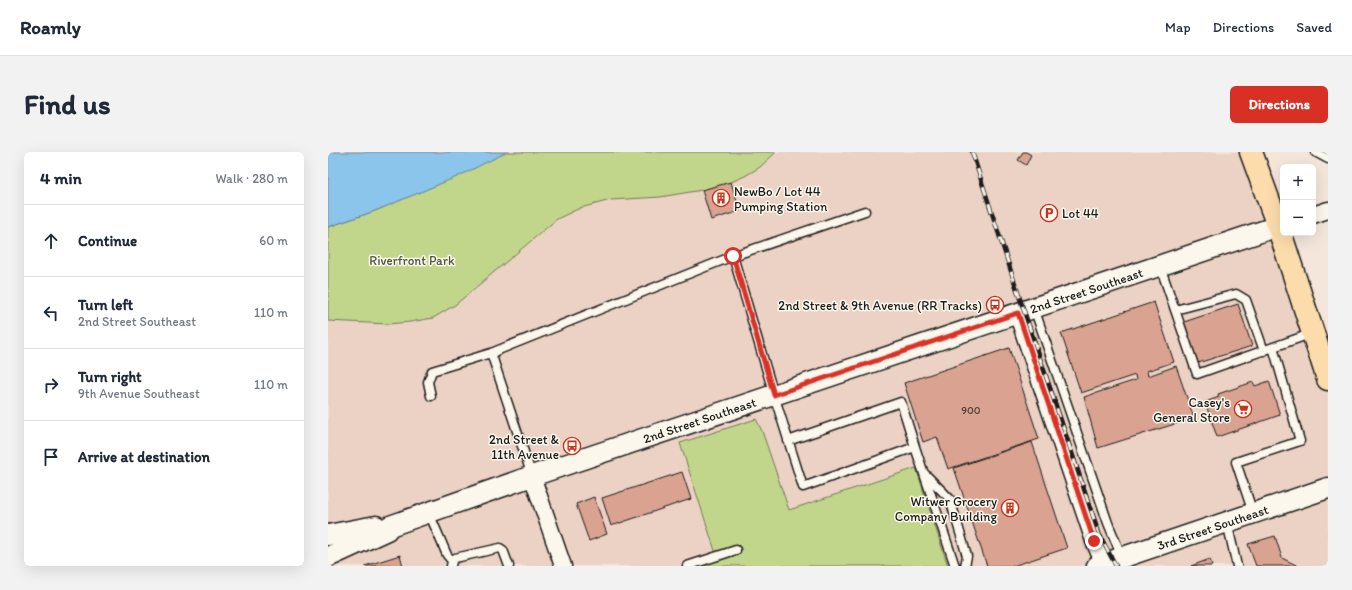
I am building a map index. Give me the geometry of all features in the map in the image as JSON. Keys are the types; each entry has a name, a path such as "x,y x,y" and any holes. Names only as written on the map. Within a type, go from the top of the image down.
{"main road":[{"path":"1251,152 1280,226"},
{"path":"1283,236 1328,379"}],"street":[{"path":"1316,214 1328,210"},
{"name":"2nd Street Southeast","path":"328,557 387,530 390,526 532,476 1280,226"},
{"path":"1026,311 1026,339 1102,565"},
{"path":"532,476 563,566"},
{"name":"3rd Street Southeast","path":"1102,565 1328,488"},
{"name":"2nd Street Southeast","path":"328,535 385,524 390,526"}],"lane":[{"path":"1315,152 1328,159"},
{"path":"431,396 428,382 432,371 491,353 733,256 865,211"},
{"path":"733,256 803,487 915,447"},
{"path":"1160,266 1197,374 1313,333"},
{"path":"1175,310 1236,294 1246,300 1264,351"},
{"path":"1026,311 1123,558"},
{"path":"1253,513 1236,462 1300,441 1273,347"},
{"path":"491,353 532,476"},
{"path":"788,441 901,402 955,566"},
{"path":"925,474 950,499 967,556 966,566"},
{"path":"429,513 452,563 455,558 500,548 503,550 509,566"},
{"path":"1227,522 1237,566"},
{"path":"687,566 736,550"}],"shaded area":[{"path":"505,152 1253,152 1328,379 1328,566 328,566 328,227"}],"green space":[{"name":"Riverfront Park","path":"507,152 776,152 760,167 731,182 702,190 660,197 611,200 580,208 557,219 455,305 433,318 388,324 328,321 328,227 375,211"},
{"path":"756,419 762,431 789,510 916,468 948,566 701,566 718,560 680,443"}],"water":[{"path":"328,152 507,152 459,176 375,211 328,227"}],"building":[{"path":"1023,152 1031,155 1026,165 1018,160"},
{"name":"NewBo / Lot 44 Pumping Station","path":"731,182 740,211 711,220 702,190"},
{"path":"1154,302 1174,362 1147,371 1148,376 1176,366 1194,418 1098,448 1084,397 1136,380 1135,375 1081,393 1061,333"},
{"path":"1238,304 1252,346 1198,363 1184,322"},
{"path":"1009,348 1039,439 948,469 937,437 923,442 904,383"},
{"name":"Casey's General Store","path":"1269,381 1280,415 1217,437 1205,402 1219,397 1218,394 1253,382 1255,386"},
{"name":"Witwer Grocery Company Building","path":"1032,442 1067,548 1013,566 987,566 954,468"},
{"path":"682,472 691,499 611,526 602,498"},
{"path":"594,497 607,534 589,541 576,504"},
{"path":"1275,536 1282,558 1298,566 1256,566 1248,544"},
{"path":"400,555 403,566 365,566"},
{"path":"1210,559 1212,566 1191,566"}],"railway":[{"path":"972,152 1099,534 1116,566"}],"place":[{"name":"NewBo / Lot 44 Pumping Station","path":"721,198"},
{"name":"Lot 44","path":"1049,213"},
{"name":"2nd Street & 9th Avenue (RR Tracks)","path":"995,305"},
{"name":"Casey's General Store","path":"1243,409"},
{"name":"2nd Street & 11th Avenue","path":"572,446"},
{"name":"Witwer Grocery Company Building","path":"1010,508"}],"route":[{"path":"733,256 774,395 1018,313 1094,541"}]}
